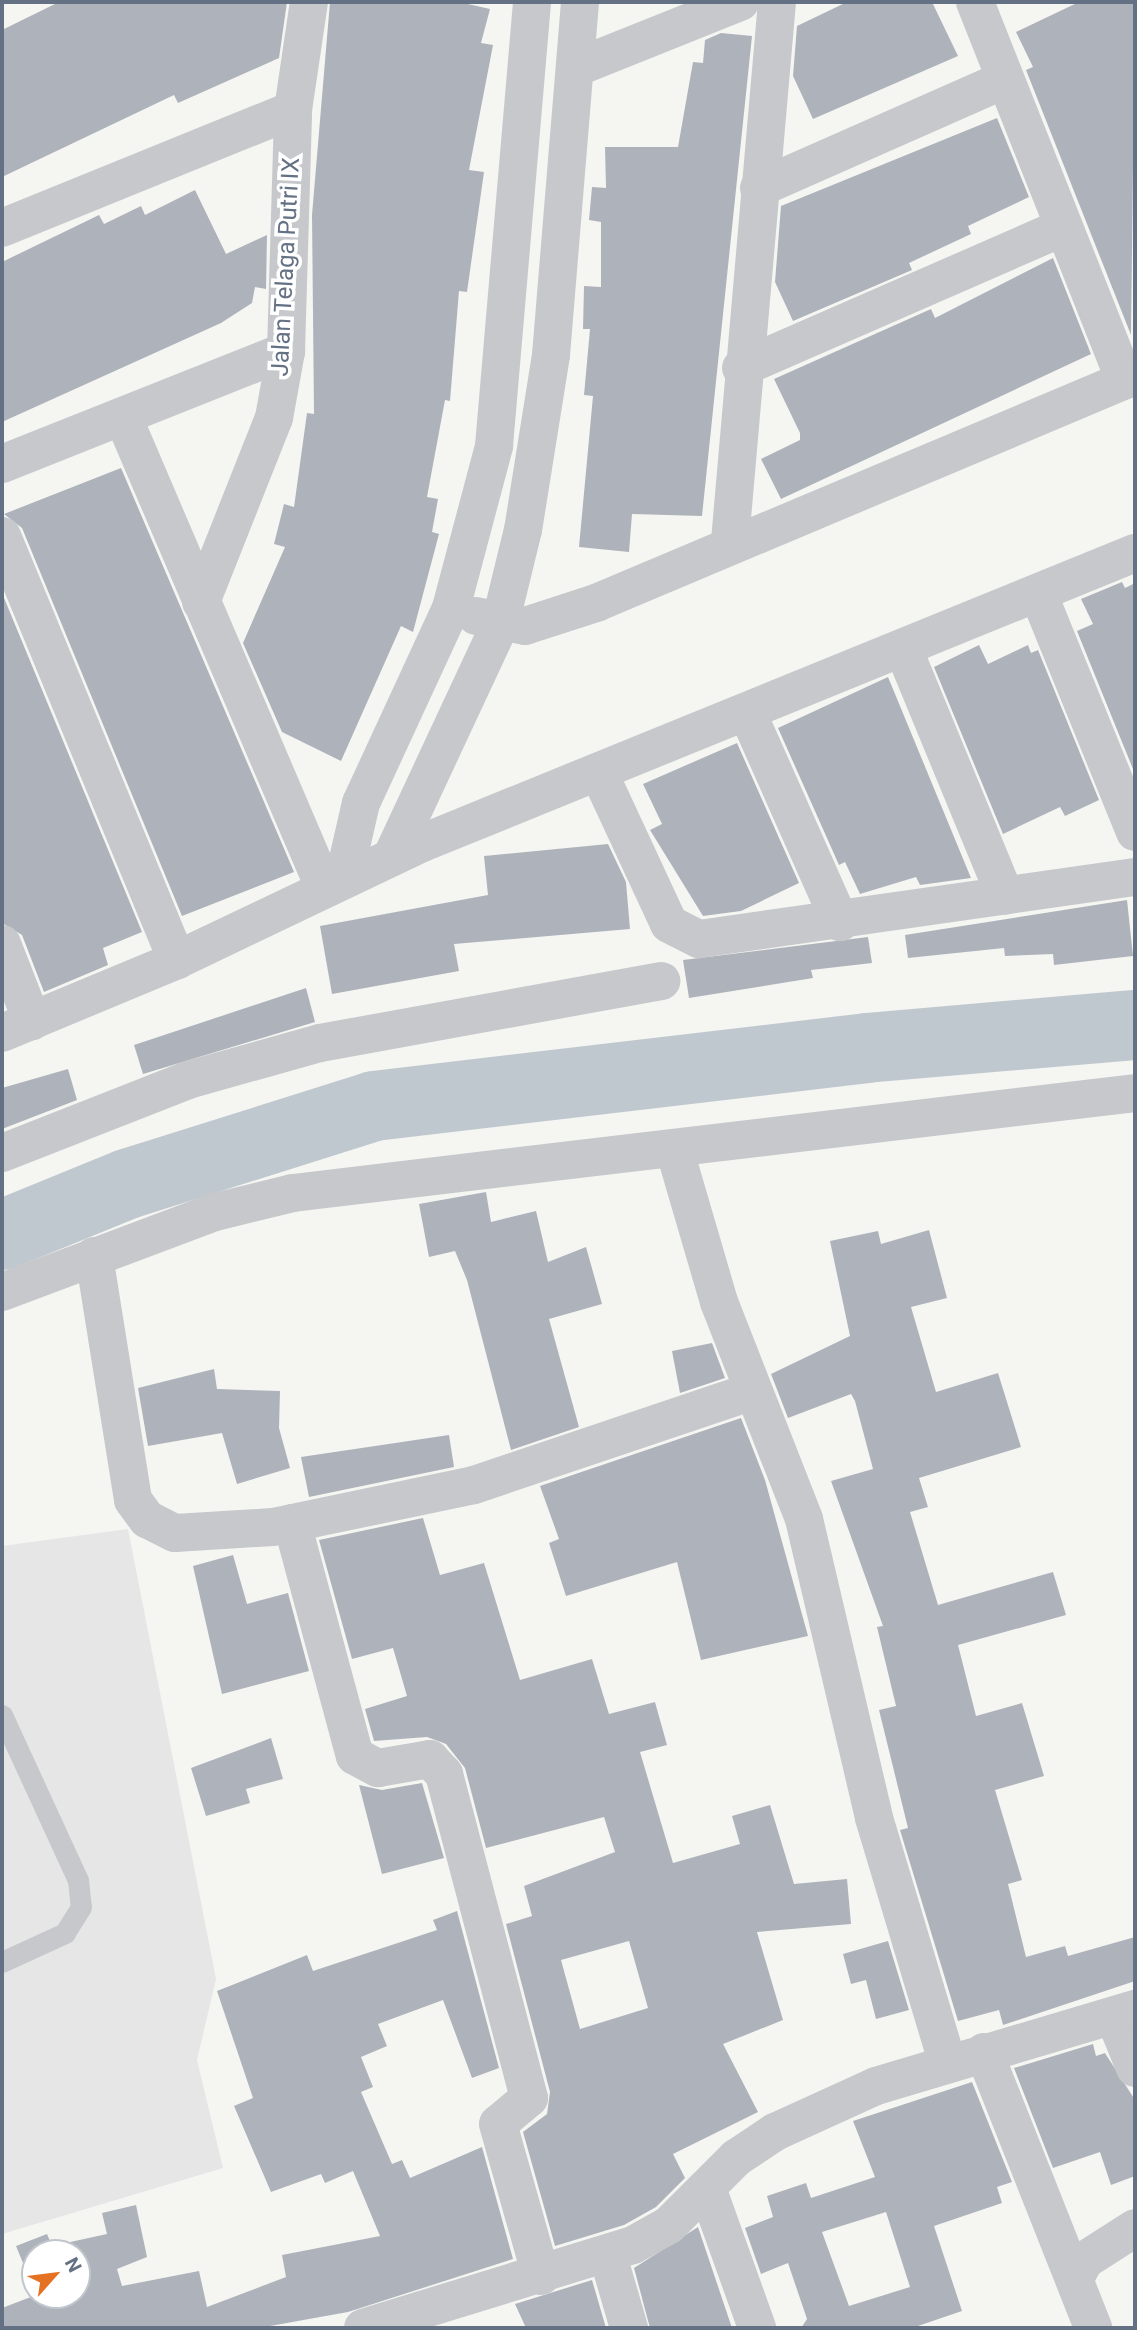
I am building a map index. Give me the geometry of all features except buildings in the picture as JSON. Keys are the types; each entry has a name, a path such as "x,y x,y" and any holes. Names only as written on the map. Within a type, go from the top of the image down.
{"street":[{"name":"Jalan Telaga Putri IX","path":"201,602 257,474 286,351 293,110 309,2"},
{"path":"334,882 360,803 451,608 494,446 532,2"},
{"path":"392,856 500,624 539,447 580,2"},
{"path":"575,68 740,2"},
{"path":"730,541 741,368 777,2"},
{"path":"451,608 500,624 525,626 596,603 730,541 1130,378 1061,228 975,2"},
{"path":"759,188 1004,80"},
{"path":"2,228 293,110"},
{"path":"741,368 1061,228"},
{"path":"2,464 286,351"},
{"path":"123,417 201,602 334,882"},
{"path":"2,536 177,960"},
{"path":"2,944 17,1027 177,960 392,856 1135,553"},
{"path":"1038,593 1135,832"},
{"path":"903,648 1005,896"},
{"path":"747,712 840,922"},
{"path":"599,773 669,924 682,935 699,939 840,922 1135,877"},
{"path":"2,1153 188,1080 320,1043 661,981"},
{"path":"2,1292 215,1212 293,1193 1135,1093"},
{"path":"674,1148 751,1392 804,1519 874,1818 947,2062"},
{"path":"94,1256 121,1448 133,1500 147,1519 175,1533 292,1523 474,1485 751,1392"},
{"path":"292,1523 355,1756 378,1768 430,1759 444,1774 529,2098 498,2124 541,2276"},
{"path":"363,2328 608,2256 669,2225 707,2188 775,2132 947,2062 1124,2013 1135,2068"},
{"path":"984,2052 1076,2276 1093,2328"},
{"path":"707,2188 757,2328"},
{"path":"1076,2276 1092,2254 1135,2228"},
{"path":"608,2256 629,2328"}],"lane":[{"path":"2,1715 78,1880 81,1907 65,1933 2,1962"}],"shaded area":[{"path":"128,1529 216,1979 197,2060 223,2168 2,2234 2,1546"}],"waterway":[{"path":"2,1235 127,1184 374,1106 866,1048 1135,1025"}]}
